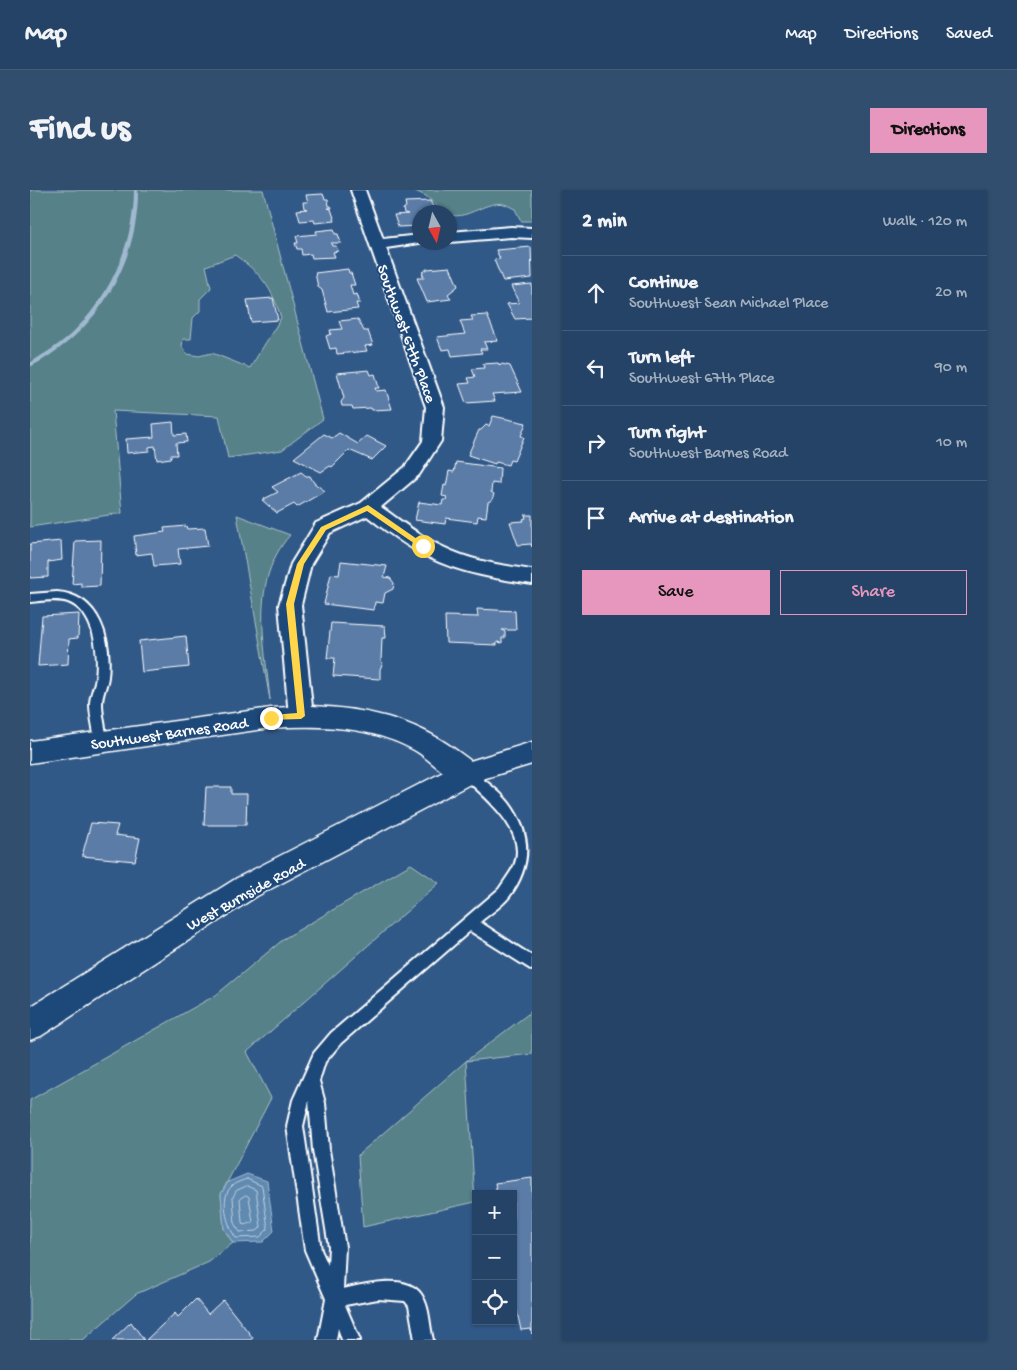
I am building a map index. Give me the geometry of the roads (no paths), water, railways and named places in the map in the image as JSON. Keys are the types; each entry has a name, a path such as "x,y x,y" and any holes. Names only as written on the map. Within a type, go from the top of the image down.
{"main road":[{"name":"Southwest Barnes Road","path":"30,752 218,725 301,716 338,717 362,720 402,731 427,744 466,773"},
{"path":"466,773 532,752"},
{"name":"West Burnside Road","path":"30,1025 139,954 248,888 466,773"}],"street":[{"name":"Southwest 67th Place","path":"301,716 290,604 301,564 323,528 368,508 412,471 432,441 435,407 358,190"},
{"path":"457,236 512,232 532,233"},
{"path":"376,244 412,241"},
{"path":"368,508 423,546 460,562 491,572 532,577"}],"lane":[{"path":"30,598 54,596 74,599 88,610 97,630 103,653 102,679 96,702 101,742"},
{"path":"351,1340 313,1250 295,1126 301,1100 312,1081 319,1058 336,1038 504,893 521,866 523,853 517,827 504,806 466,773"},
{"path":"469,923 532,964"},
{"path":"312,1081 336,1247 334,1299 327,1340"},
{"path":"334,1299 394,1288 408,1293 416,1300 424,1340"}],"water":[{"path":"247,1174 267,1181 274,1231 263,1242 233,1243 224,1229 221,1194 228,1182"}],"waterway":[{"path":"30,365 70,337 82,326 104,298 129,244 136,207 136,190"}]}
